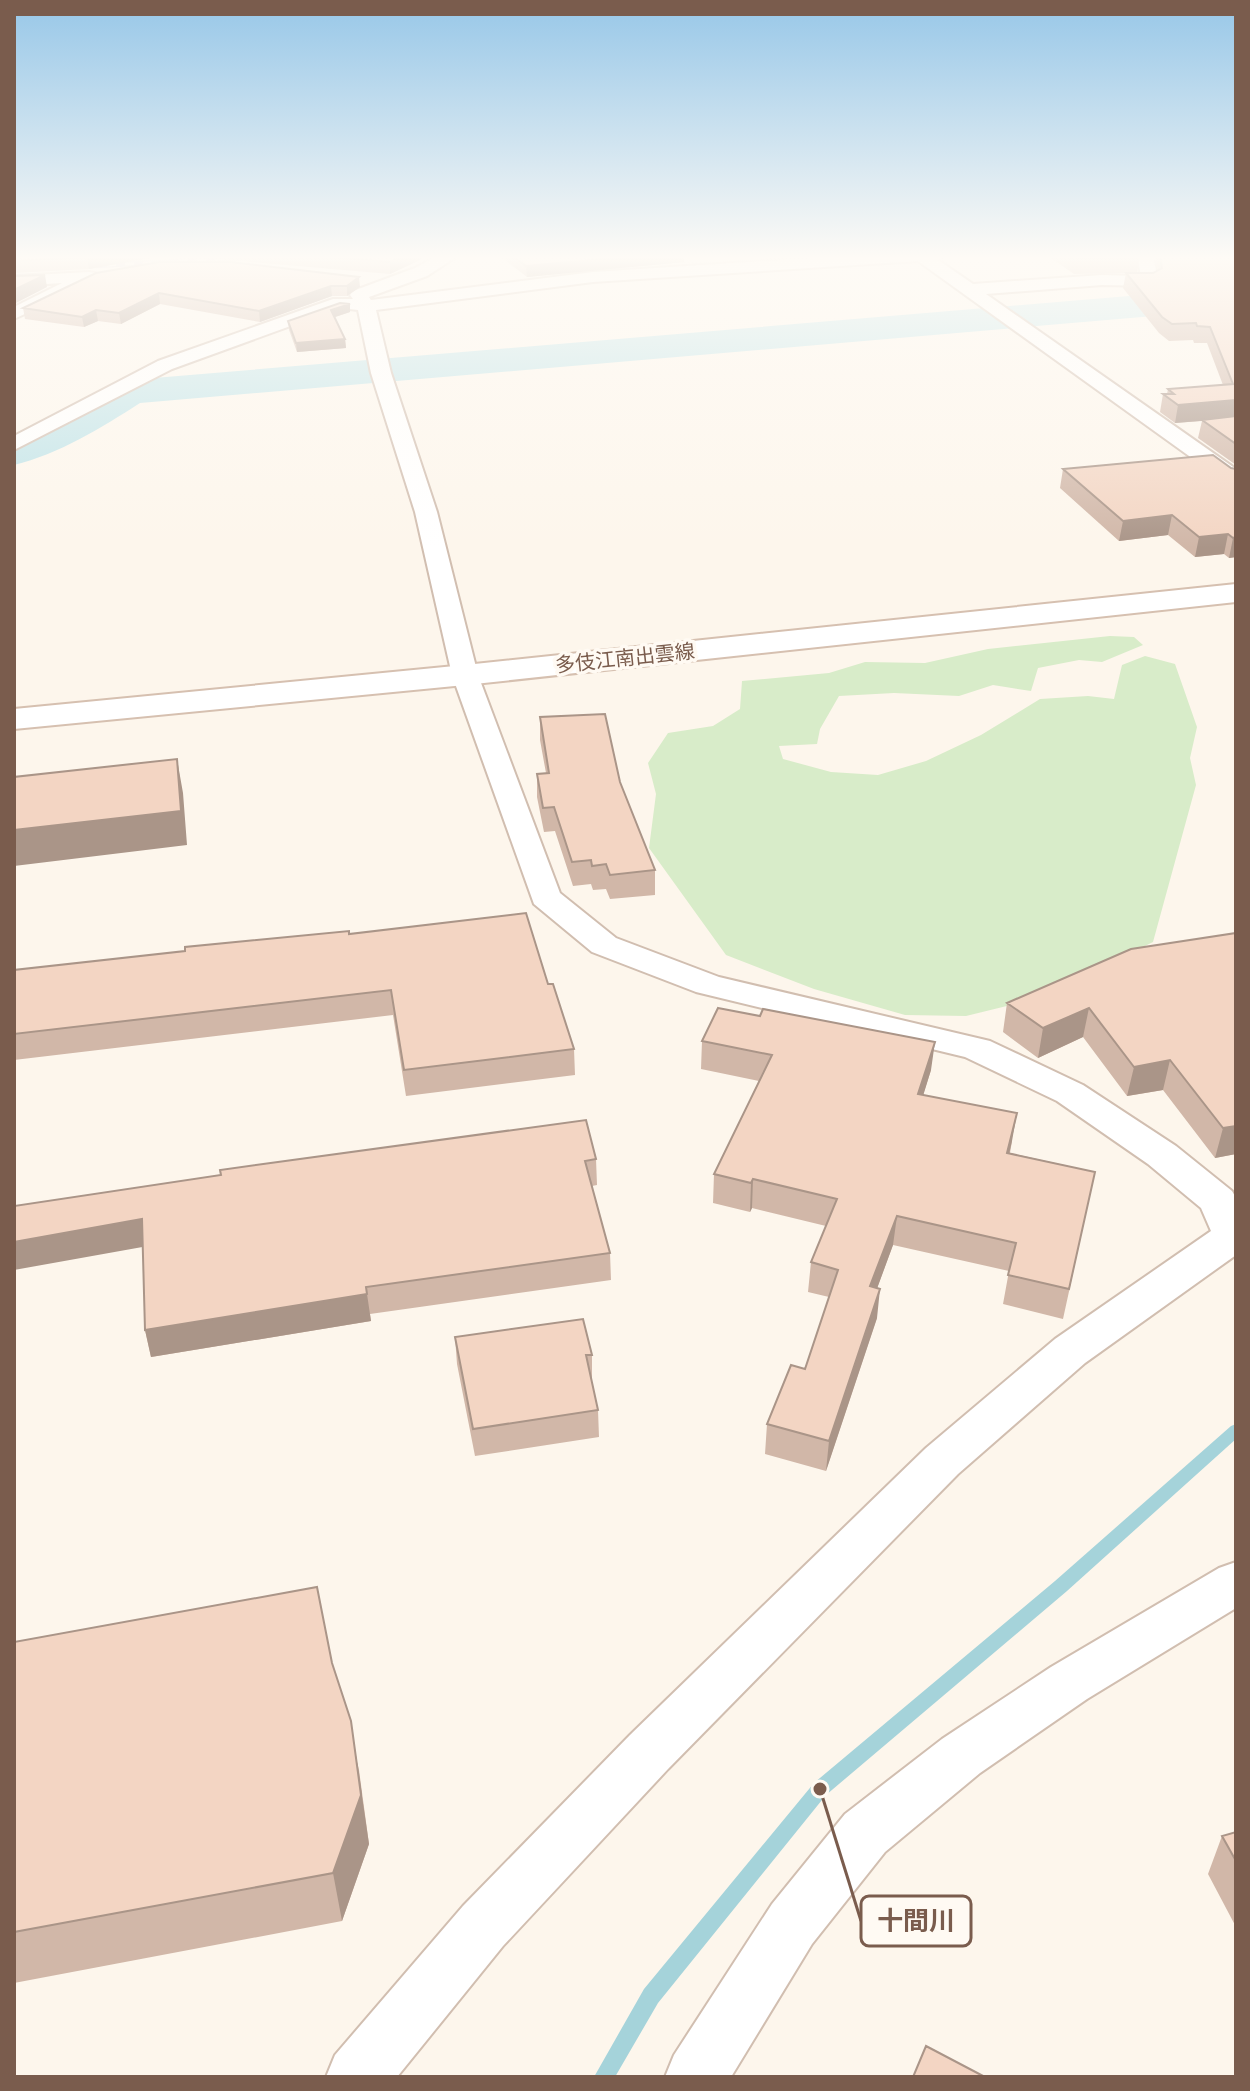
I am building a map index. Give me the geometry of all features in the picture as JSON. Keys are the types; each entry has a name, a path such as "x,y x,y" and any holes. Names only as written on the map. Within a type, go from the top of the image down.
{"main road":[{"name":"多伎江南出雲線","path":"14,719 465,675 1236,593"}],"street":[{"path":"14,444 165,365 200,353"},
{"path":"357,2077 483,1926 649,1752 942,1461 1231,1219 1162,1155 1070,1093 977,1049 708,985 604,945 545,897 465,675 426,512 376,353"},
{"path":"1057,353 1236,479"},
{"path":"1171,432 1197,430"},
{"path":"696,2077 792,1924 865,1833 961,1756 1069,1683 1236,1583"}],"green space":[{"path":"1110,636 1134,637 1143,645 1102,662 1079,660 1038,668 1031,691 993,685 959,696 894,693 839,696 820,729 817,744 779,746 783,759 831,772 878,775 926,761 981,735 1040,699 1088,696 1114,699 1122,665 1145,656 1175,664 1197,727 1190,758 1196,785 1153,942 1040,998 966,1016 905,1015 814,989 726,955 649,848 656,794 648,763 668,733 713,726 740,709 742,681 829,673 865,662 925,663 988,649"}],"building":[{"path":"1220,353 1236,353 1236,400 1178,405 1163,394 1174,394 1168,389 1233,384"},
{"path":"1236,416 1236,444 1202,420"},
{"path":"1213,455 1236,469 1236,537 1233,538 1228,534 1199,537 1172,515 1123,521 1063,469"},
{"path":"605,714 620,782 655,870 610,875 606,864 592,866 591,860 572,862 554,807 543,808 537,774 549,773 540,717"},
{"path":"177,759 181,811 14,830 14,777"},
{"path":"526,913 548,984 553,984 574,1049 404,1070 391,990 14,1034 14,970 185,951 185,947 349,931 349,934"},
{"path":"1236,933 1236,1126 1223,1128 1170,1060 1134,1067 1089,1008 1043,1028 1007,1003 1131,949"},
{"path":"718,1008 760,1016 763,1009 935,1042 918,1094 1017,1113 1007,1153 1095,1172 1069,1289 1008,1275 1016,1243 897,1216 870,1286 880,1289 829,1441 767,1424 791,1365 805,1369 838,1270 811,1262 837,1199 753,1179 751,1183 714,1174 772,1055 702,1041"},
{"path":"586,1120 596,1159 585,1161 610,1253 366,1287 367,1294 145,1330 142,1219 14,1242 14,1206 221,1175 220,1170"},
{"path":"583,1319 592,1355 586,1355 598,1410 473,1429 455,1337"},
{"path":"317,1587 332,1663 351,1721 361,1795 333,1873 14,1932 14,1642"},
{"path":"1236,1832 1236,1861 1222,1836"},
{"path":"926,2046 985,2077 913,2077"}],"waterway":[{"path":"14,452 86,419 130,392 594,353"},
{"path":"604,2077 651,1996 820,1789 1061,1586 1236,1430"}],"place":[{"name":"十間川","path":"820,1789"}]}
